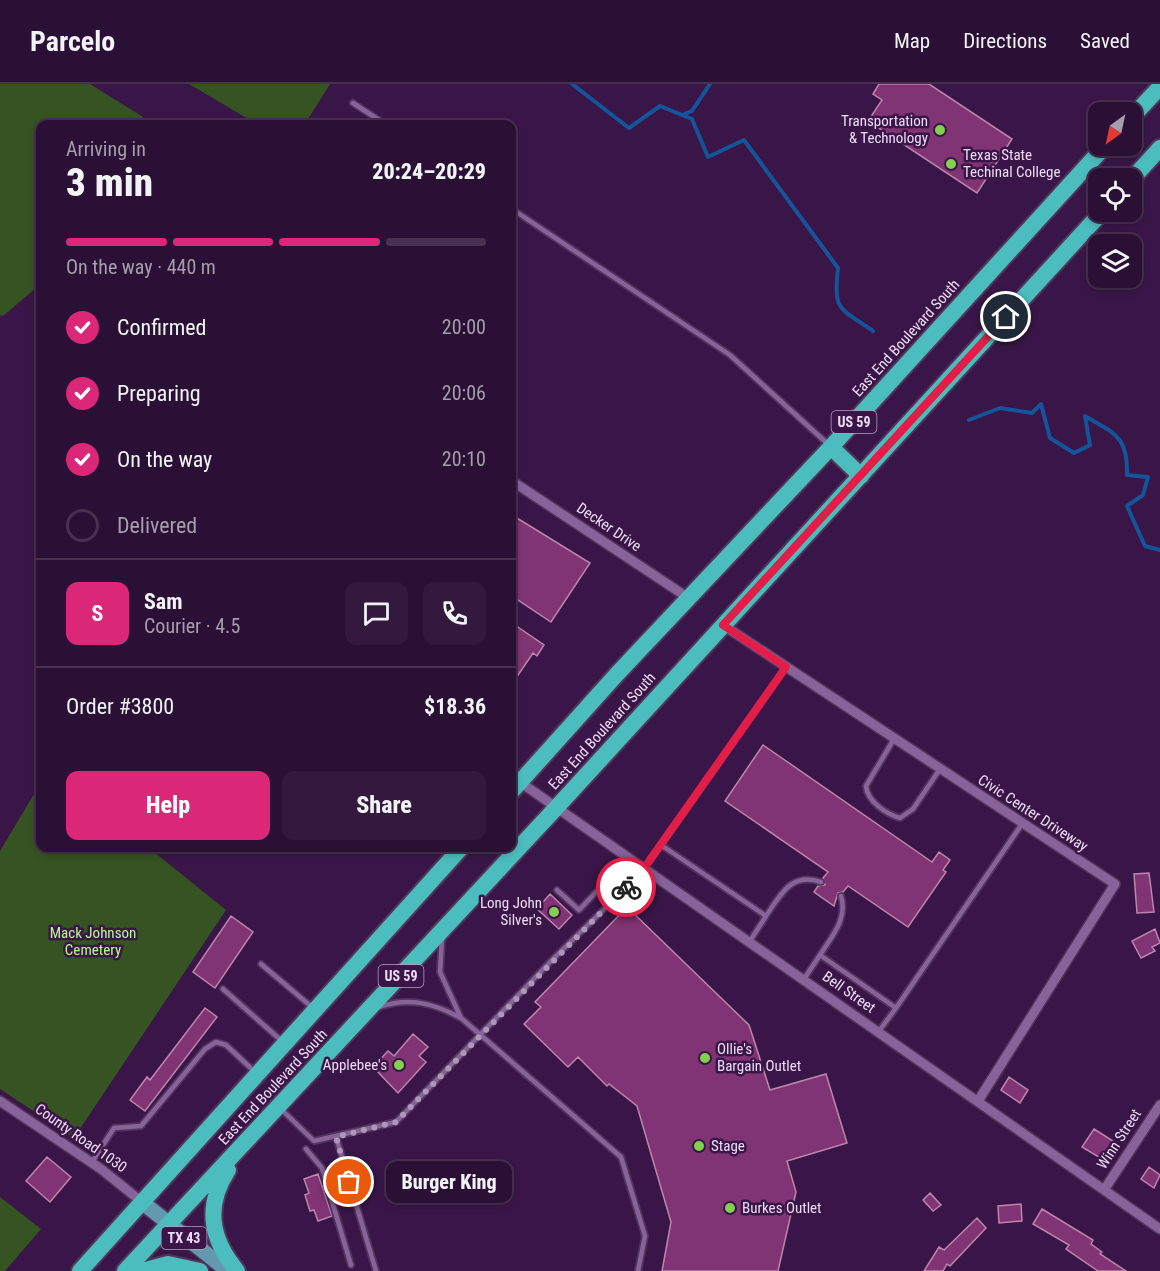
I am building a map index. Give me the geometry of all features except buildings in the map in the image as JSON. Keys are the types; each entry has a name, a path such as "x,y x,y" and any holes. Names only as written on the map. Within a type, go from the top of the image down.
{"highway":[{"path":"1142,106 1160,87"},
{"path":"1142,168 1160,148"},
{"name":"East End Boulevard South","path":"516,781 690,599 1097,156"},
{"name":"East End Boulevard South","path":"516,852 1093,222"},
{"path":"831,447 861,476"},
{"name":"East End Boulevard South","path":"80,1271 457,852"},
{"name":"East End Boulevard South","path":"125,1271 516,852"},
{"path":"237,1271 216,1235 213,1206 217,1188 244,1144"},
{"path":"142,1271 168,1264 200,1271"}],"main road":[{"name":"TX 43","path":"142,1202 228,1271"}],"street":[{"name":"Decker Drive","path":"516,483 690,599"},
{"name":"Civic Center Driveway","path":"723,625 1115,884 978,1101"},
{"name":"Bell Street","path":"516,784 556,808 750,941 1160,1229"},
{"name":"County Road 1030","path":"0,1101 92,1163 142,1202"},
{"name":"Winn Street","path":"1104,1190 1160,1105"}],"lane":[{"path":"353,103 379,120"},
{"path":"516,211 730,355 831,447"},
{"path":"279,1107 314,1141 396,1122 552,960 644,869 786,667"},
{"path":"895,739 866,786 867,794 873,802 894,816 900,818 907,815 940,769"},
{"path":"879,1031 1022,824"},
{"path":"660,845 766,916"},
{"path":"750,941 778,898 799,879 808,878 821,882"},
{"path":"557,890 579,910 601,887"},
{"path":"804,979 842,919 844,908 841,896"},
{"path":"444,930 440,972 461,1018"},
{"path":"820,955 896,1008"},
{"path":"261,964 315,1010"},
{"path":"223,989 285,1043"},
{"path":"370,1009 393,1002 416,1001 438,1006 461,1018 621,1157 645,1236 638,1271"},
{"path":"92,1163 114,1128 141,1126 205,1049 216,1042 226,1044 257,1074"},
{"path":"336,1137 376,1271"},
{"path":"306,1149 322,1168 351,1265"}],"green space":[{"path":"0,84 90,84 143,117 141,120 36,120 36,288 3,316 0,315"},
{"path":"189,84 330,84 308,120 250,120"},
{"name":"Mack Johnson Cemetery","path":"36,791 36,852 154,852 226,910 74,1138 0,1089 0,851"},
{"path":"0,1197 41,1229 5,1271 0,1271"}],"waterway":[{"path":"572,84 629,128 660,106 692,119 708,157 744,140 838,268 837,293 841,307 873,331"},
{"path":"682,115 692,111 710,84"},
{"path":"969,420 1000,408 1032,413 1041,404 1050,438 1074,453 1090,445 1085,416 1112,432 1122,444 1125,452 1127,475 1148,477 1143,495 1127,506 1145,546 1160,550"}],"way so far":[{"path":"349,1182 336,1137 396,1122 552,960 626,887"}],"place":[{"name":"Transportation & Technology","path":"940,130"},
{"name":"Texas State Techinal College","path":"951,164"},
{"name":"Long John Silver's","path":"554,912"},
{"name":"Ollie's Bargain Outlet","path":"705,1058"},
{"name":"Applebee's","path":"399,1065"},
{"name":"Stage","path":"699,1146"},
{"name":"Burger King","path":"349,1182"},
{"name":"Burkes Outlet","path":"730,1208"}],"route":[{"path":"626,887 640,874 786,667 723,625 1006,317"}]}
